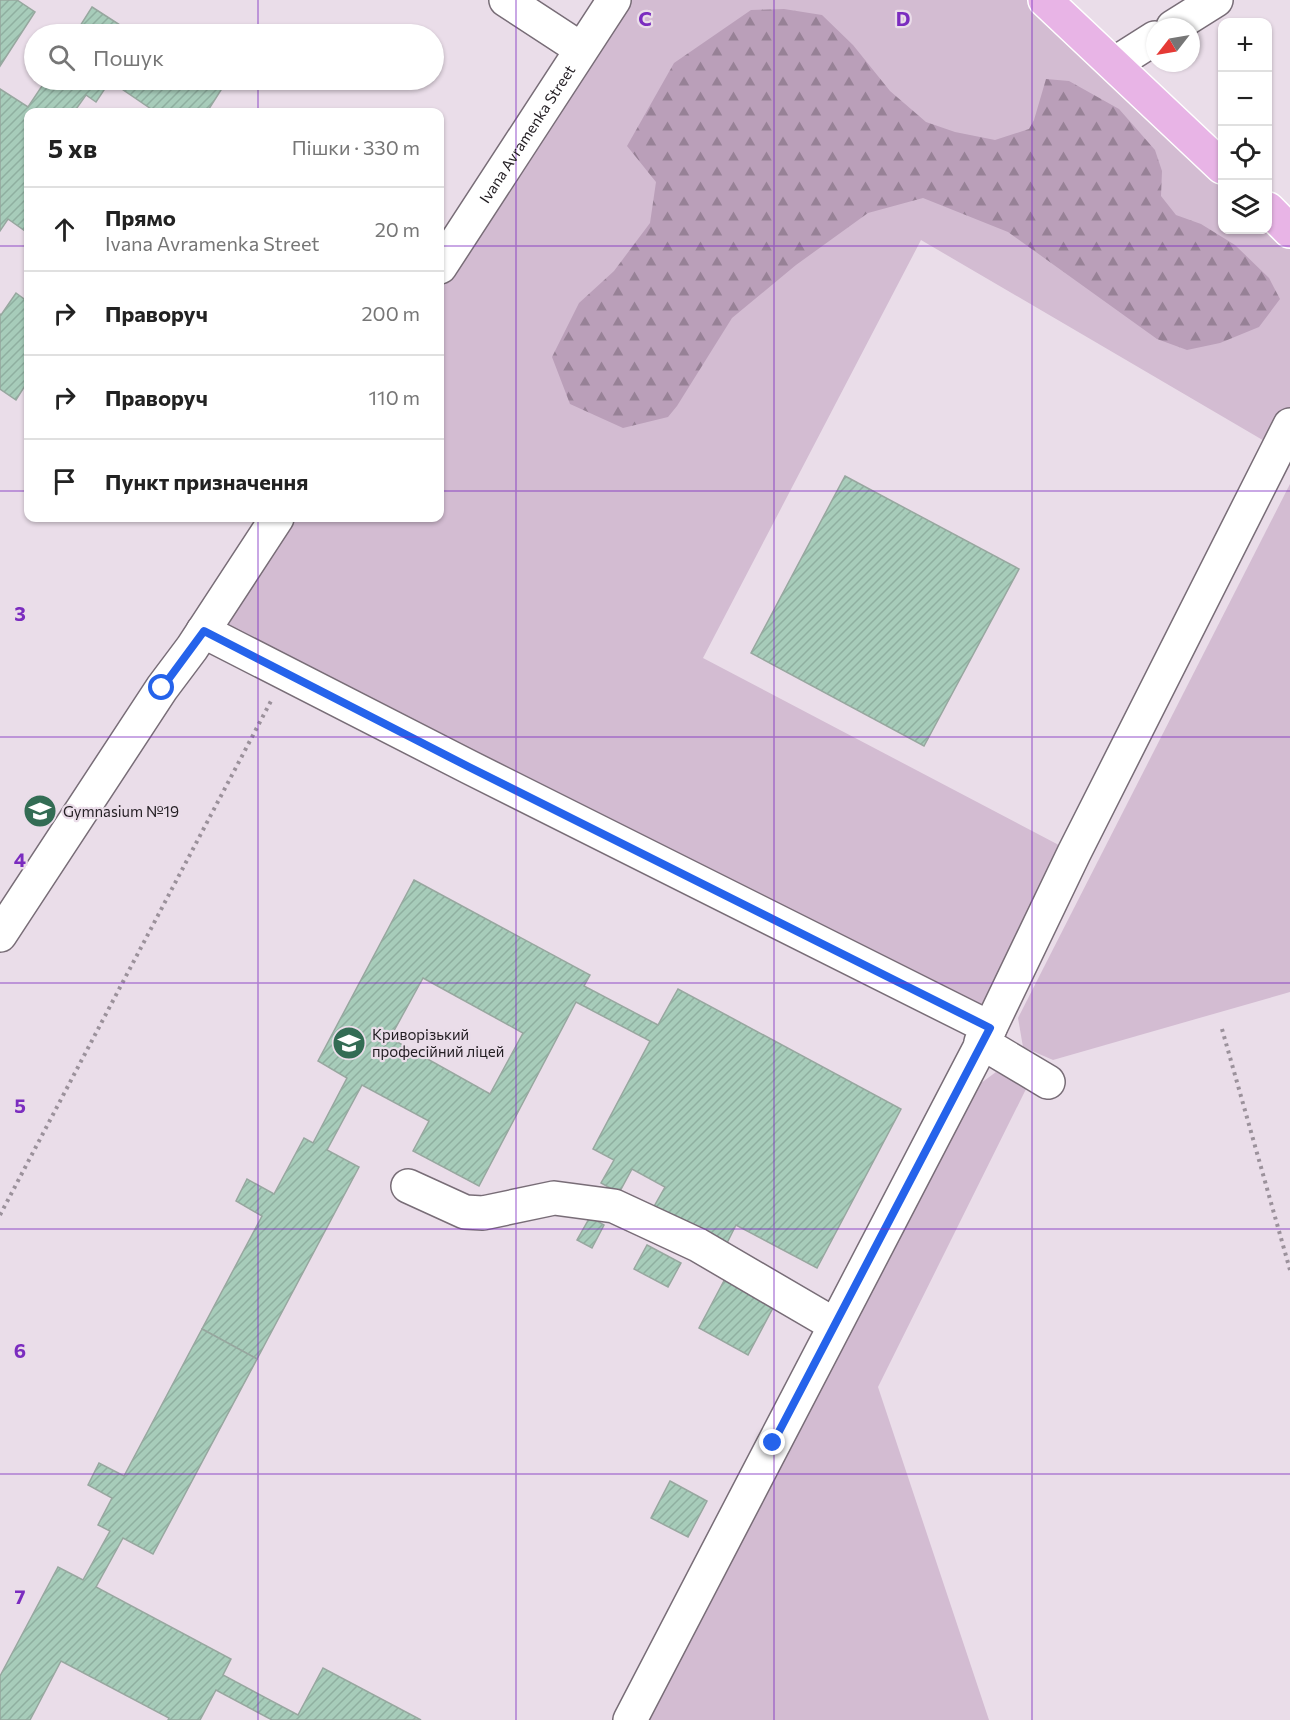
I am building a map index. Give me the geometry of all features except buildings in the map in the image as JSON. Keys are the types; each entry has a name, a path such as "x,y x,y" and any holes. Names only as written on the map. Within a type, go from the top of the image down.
{"main road":[{"path":"1046,0 1218,163"},
{"path":"1272,213 1290,231"}],"street":[{"path":"506,0 581,49"},
{"name":"Ivana Avramenka Street","path":"444,261 614,0"},
{"path":"1187,18 1215,0"},
{"path":"1114,64 1146,44"},
{"path":"630,1720 985,1035 1290,425"},
{"path":"0,934 162,688 204,631 274,522"},
{"path":"204,631 667,868 985,1035 1048,1082"},
{"path":"408,1186 465,1212 483,1213 554,1198 614,1206 698,1245 835,1325"}],"path":[{"path":"0,1215 286,673"},
{"path":"1222,1029 1290,1270"}],"shaded area":[{"path":"614,0 1045,0 1218,163 1218,234 1272,234 1272,231 1290,231 1290,425 1278,449 921,240 703,658 1074,853 990,1028 203,631 274,522 444,522 444,261"},
{"path":"1290,484 1290,992 1053,1060 1023,1047 1018,1018"},
{"path":"996,1072 1027,1087 878,1387 989,1720 647,1720 977,1086"}],"green space":[{"path":"784,9 822,15 853,45 890,91 926,122 955,132 995,140 1029,129 1034,120 1046,79 1069,81 1119,109 1155,150 1162,171 1161,196 1176,215 1201,224 1235,245 1269,278 1280,299 1259,327 1220,343 1187,350 1157,339 1008,232 923,198 868,213 796,265 732,318 668,417 623,428 570,404 552,357 579,303 614,271 650,223 656,182 627,146 674,63 751,10"}],"place":[{"name":"Gymnasium №19","path":"40,811"},
{"name":"Криворізький професійний ліцей","path":"349,1043"}],"route":[{"path":"162,688 204,631 709,889 990,1028 773,1443"}]}
